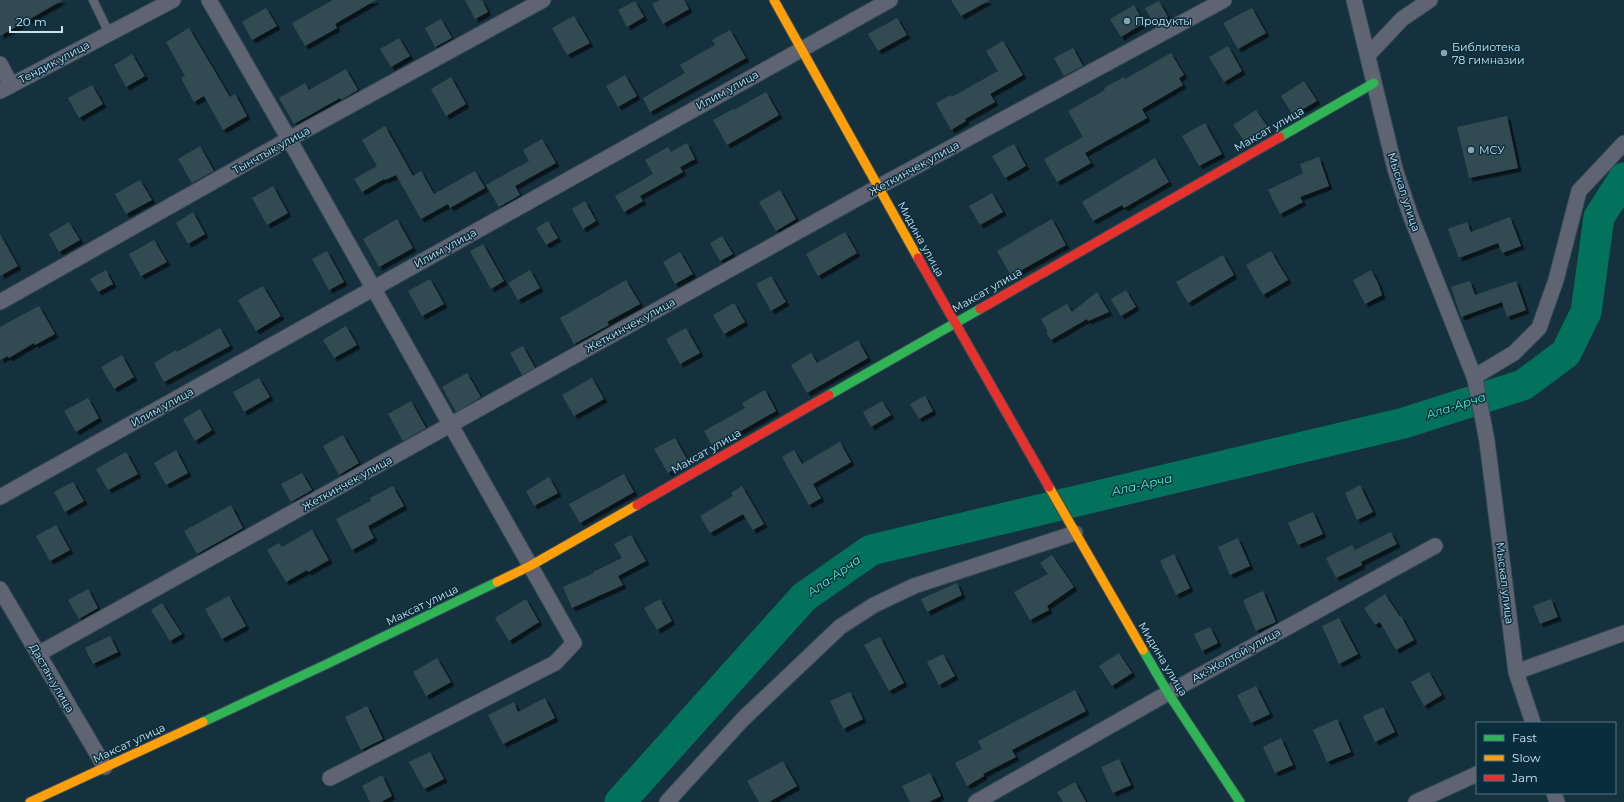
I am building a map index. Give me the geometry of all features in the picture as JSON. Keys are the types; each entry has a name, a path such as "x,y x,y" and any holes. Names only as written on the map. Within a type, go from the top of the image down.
{"street":[{"name":"Тендик улица","path":"6,88 173,0"},
{"path":"209,0 374,288 574,643 555,663 330,778"},
{"name":"Тынчтык улица","path":"0,302 289,139 542,0"},
{"name":"Мидина улица","path":"774,0 954,323 1168,693 1240,802"},
{"name":"Илим улица","path":"0,497 890,0"},
{"name":"Жеткинчек улица","path":"38,654 878,188 1224,0"},
{"name":"Мыскал улица","path":"1354,0 1395,169 1411,217 1475,378 1487,441 1516,672 1533,722"},
{"path":"1368,54 1402,19 1430,0"},
{"path":"0,64 6,88"},
{"name":"Максат улица","path":"30,802 336,660 530,566 1374,83"},
{"path":"1475,378 1514,354 1539,328 1556,280 1579,191 1624,143"},
{"path":"667,802 743,719 840,627 874,605 914,586 1073,529"},
{"name":"Ак-Жолтой улица","path":"976,802 1168,693 1435,546"},
{"name":"Дастан улица","path":"0,589 105,767"},
{"path":"1516,672 1624,633"},
{"path":"1416,802 1476,774"}],"lane":[{"path":"93,0 109,33"}],"building":[{"path":"0,0 63,0 0,36"},
{"path":"333,0 376,0 335,24 337,28 305,46 292,23"},
{"path":"465,0 482,0 488,12 475,19"},
{"path":"660,0 684,0 689,9 663,24 652,4"},
{"path":"951,0 990,0 961,16"},
{"path":"635,1 644,17 627,27 618,10"},
{"path":"1159,1 1168,17 1155,25 1145,8"},
{"name":"Продукты","path":"1134,5 1144,23 1121,37 1110,19"},
{"path":"266,8 277,26 252,40 242,22"},
{"path":"1252,8 1266,33 1238,49 1223,23"},
{"path":"574,16 590,43 567,55 552,28"},
{"path":"897,18 907,35 878,51 868,34"},
{"path":"441,19 452,38 435,47 425,28"},
{"path":"189,28 230,97 235,94 247,116 223,130 204,96 194,102 181,78 185,76 166,42"},
{"path":"730,30 746,58 650,112 643,98 685,73 680,65 715,45 712,40"},
{"path":"399,38 410,56 391,67 380,49"},
{"path":"1003,41 1023,75 990,94 995,102 965,119 966,121 951,130 936,103 951,95 952,97 998,71 986,51"},
{"path":"1228,46 1242,71 1224,82 1209,57"},
{"path":"1073,48 1083,66 1064,76 1054,58"},
{"path":"1171,53 1184,75 1179,78 1183,85 1142,109 1147,118 1085,153 1091,163 1057,182 1044,159 1083,137 1068,111 1105,90 1104,88 1124,77 1125,79"},
{"path":"132,54 145,76 126,87 114,65"},
{"path":"346,69 358,90 341,100 340,98 294,124 279,98 305,83 309,90"},
{"path":"625,75 637,96 618,107 606,86"},
{"path":"451,77 466,104 446,116 431,89"},
{"path":"1304,81 1317,101 1293,115 1281,96"},
{"path":"92,85 103,104 79,118 68,98"},
{"path":"766,92 779,115 727,145 713,120"},
{"path":"1256,110 1269,129 1245,142 1233,125"},
{"path":"1507,116 1518,168 1469,178 1457,127"},
{"path":"1205,123 1222,154 1199,166 1182,136"},
{"path":"385,126 413,176 421,171 434,194 475,171 485,188 450,208 448,204 421,219 396,175 385,180 384,179 362,192 354,179 377,166 362,140"},
{"path":"542,139 556,163 515,186 520,195 499,207 486,185 529,161 523,150"},
{"path":"687,143 695,159 680,167 683,172 640,196 643,201 624,212 615,196 653,174 645,160 668,147 671,152"},
{"path":"1014,144 1026,166 1005,178 992,156"},
{"path":"200,146 214,171 192,183 178,159"},
{"path":"1319,157 1329,186 1300,197 1303,202 1280,214 1268,190 1303,173 1300,164"},
{"path":"1155,158 1169,182 1124,208 1122,205 1093,221 1082,202"},
{"path":"140,180 152,200 126,214 115,194"},
{"path":"273,186 288,213 267,225 252,198"},
{"path":"780,190 796,219 776,231 759,202"},
{"path":"992,193 1003,212 980,225 969,206"},
{"path":"585,201 596,221 583,229 572,209"},
{"path":"193,212 205,234 188,244 176,223"},
{"path":"1510,217 1521,246 1502,253 1498,243 1459,258 1448,229 1467,222 1471,232"},
{"path":"397,219 413,248 379,267 363,239"},
{"path":"1052,219 1066,245 1011,276 997,251"},
{"path":"548,221 558,238 546,245 536,228"},
{"path":"69,222 80,240 59,252 49,234"},
{"path":"845,232 857,253 818,276 806,254"},
{"path":"0,234 18,266 0,276"},
{"path":"722,236 733,254 720,261 710,243"},
{"path":"154,240 167,262 141,276 129,254"},
{"path":"483,244 504,281 491,289 470,251"},
{"path":"327,251 344,282 329,290 312,259"},
{"path":"1271,251 1288,280 1263,295 1246,265"},
{"path":"680,252 693,274 675,284 663,262"},
{"path":"1223,255 1234,275 1188,303 1176,282"},
{"path":"106,270 113,284 98,292 90,279"},
{"path":"530,270 540,288 518,300 508,283"},
{"path":"1371,270 1382,295 1365,304 1353,280"},
{"path":"771,276 786,302 771,311 756,284"},
{"path":"430,279 444,304 422,316 408,291"},
{"path":"626,280 640,304 607,322 609,325 574,344 560,318"},
{"path":"1470,281 1475,295 1516,281 1526,310 1507,317 1502,302 1461,317 1451,287"},
{"path":"263,286 281,316 256,331 238,300"},
{"path":"1126,290 1136,307 1121,316 1111,299"},
{"path":"1097,292 1109,312 1088,321 1087,319 1051,340 1046,333 1048,332 1041,319 1067,304 1072,312"},
{"path":"734,303 745,322 724,334 713,315"},
{"path":"39,306 55,334 35,345 34,343 9,358 8,356 0,360 0,327"},
{"path":"346,326 357,345 334,358 323,340"},
{"path":"220,328 230,346 164,382 154,363"},
{"path":"686,328 700,353 680,364 666,339"},
{"path":"858,340 868,358 807,393 791,365 811,353 817,363"},
{"path":"523,346 535,368 522,375 510,353"},
{"path":"122,355 134,377 114,389 101,367"},
{"path":"467,373 481,397 456,412 442,387"},
{"path":"259,378 270,397 244,412 233,392"},
{"path":"592,378 604,399 574,416 562,395"},
{"path":"765,390 776,411 713,447 704,431 745,408 742,403"},
{"path":"925,396 933,411 919,419 910,404"},
{"path":"88,398 99,418 76,432 64,411"},
{"path":"411,401 426,428 403,441 388,414"},
{"path":"882,401 891,415 871,427 863,412"},
{"path":"200,409 212,430 195,441 183,419"},
{"path":"343,435 359,463 339,475 323,446"},
{"path":"675,438 688,461 668,473 654,449"},
{"path":"840,442 851,462 813,484 821,498 809,505 782,457 794,450 802,464"},
{"path":"176,450 188,473 166,485 154,463"},
{"path":"126,452 138,474 108,490 96,469"},
{"path":"302,473 312,490 291,502 281,484"},
{"path":"624,474 634,492 580,523 569,504"},
{"path":"549,477 558,493 534,506 526,491"},
{"path":"73,482 84,501 65,512 54,492"},
{"path":"1360,485 1373,512 1357,520 1345,493"},
{"path":"393,486 404,506 368,526 374,538 352,550 336,519 371,501 370,498"},
{"path":"742,486 764,524 753,530 743,514 710,533 700,516 733,496 731,493"},
{"path":"231,505 243,528 197,554 184,531"},
{"path":"1313,512 1323,534 1298,545 1288,523"},
{"path":"56,525 70,550 50,561 36,536"},
{"path":"312,530 329,560 286,582 267,550 279,543 282,547"},
{"path":"1391,532 1397,544 1361,562 1362,565 1336,578 1326,558 1352,545 1355,550"},
{"path":"631,535 646,561 618,576 623,585 572,608 563,587 622,558 614,544"},
{"path":"1238,538 1250,566 1230,575 1218,547"},
{"path":"1174,554 1190,588 1176,595 1160,561"},
{"path":"1052,555 1074,587 1047,606 1049,610 1030,620 1014,592 1048,574 1040,563"},
{"path":"957,583 962,595 927,612 921,599"},
{"path":"88,589 98,608 79,619 68,600"},
{"path":"1263,591 1276,622 1256,631 1243,600"},
{"path":"1385,594 1400,617 1401,616 1414,640 1396,650 1380,622 1375,625 1364,608"},
{"path":"229,596 246,626 222,639 205,609"},
{"path":"526,599 539,622 509,641 495,618"},
{"path":"660,599 672,621 657,630 644,608"},
{"path":"1551,599 1558,617 1540,624 1533,606"},
{"path":"162,603 182,634 170,641 151,610"},
{"path":"1339,618 1358,654 1339,664 1322,626"},
{"path":"1210,627 1218,643 1202,651 1194,634"},
{"path":"110,636 118,652 93,664 85,648"},
{"path":"880,637 904,683 889,691 864,645"},
{"path":"1119,653 1132,673 1112,686 1099,666"},
{"path":"943,654 955,676 939,685 927,662"},
{"path":"437,658 451,682 426,696 413,672"},
{"path":"1429,672 1442,695 1424,706 1411,682"},
{"path":"1256,686 1270,714 1251,723 1237,695"},
{"path":"1075,690 1086,711 1012,750 1016,757 983,774 984,776 967,786 955,763 982,749 978,741"},
{"path":"850,692 863,719 843,729 830,701"},
{"path":"545,698 555,718 503,744 488,715 514,702 518,712"},
{"path":"367,706 383,739 361,750 345,717"},
{"path":"1383,707 1395,732 1375,742 1363,716"},
{"path":"1337,719 1351,752 1327,762 1313,730"},
{"path":"1281,738 1293,765 1275,773 1263,747"},
{"path":"430,752 444,779 424,789 409,762"},
{"path":"1119,759 1131,785 1113,793 1101,767"},
{"path":"783,761 797,786 769,802 759,802 747,781"},
{"path":"930,773 941,796 929,802 910,802 902,786"},
{"path":"382,775 392,796 381,802 370,802 362,786"},
{"path":"1075,782 1086,802 1063,802 1057,792"}],"waterway":[{"name":"Ала-Арча","path":"620,802 804,597 871,550 1404,423 1523,385 1566,353 1586,312 1599,217 1624,178"}],"traffic: fast":[{"path":"1280,137 1374,83"},
{"path":"829,395 980,309"},
{"path":"203,722 497,582"},
{"path":"1143,650 1168,693 1240,802"}],"traffic: slow":[{"path":"774,0 918,258"},
{"path":"1049,487 1143,650"},
{"path":"497,582 530,566 637,505"},
{"path":"30,802 203,722"}],"traffic: jam":[{"path":"980,309 1280,137"},
{"path":"918,258 1049,487"},
{"path":"637,505 829,395"}],"place":[{"name":"Продукты","path":"1127,21"},
{"name":"Библиотека 78 гимназии","path":"1444,53"},
{"name":"МСУ","path":"1471,150"}]}
